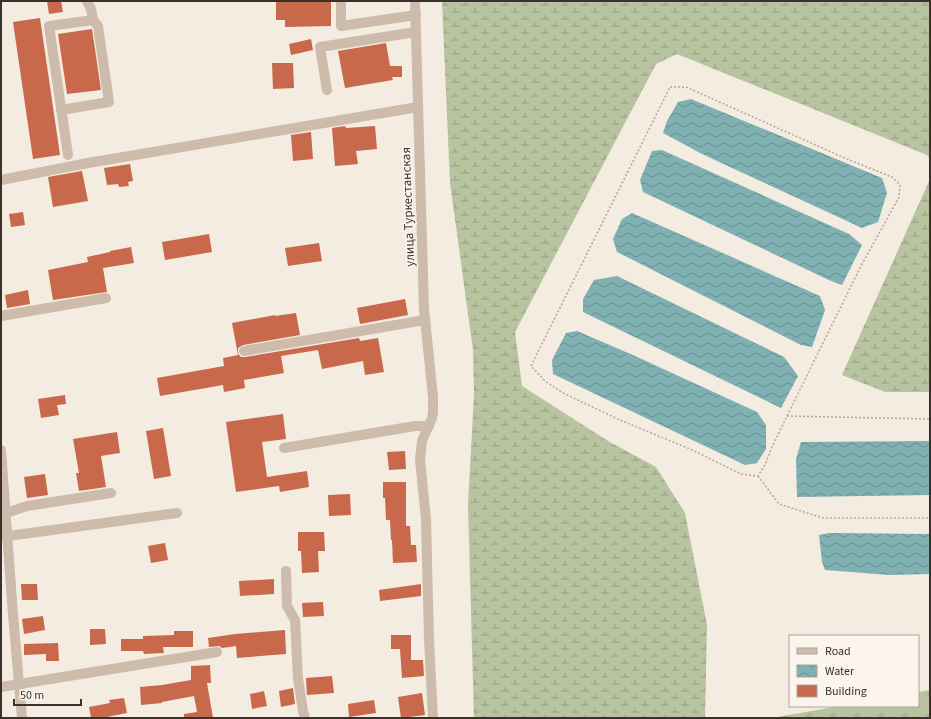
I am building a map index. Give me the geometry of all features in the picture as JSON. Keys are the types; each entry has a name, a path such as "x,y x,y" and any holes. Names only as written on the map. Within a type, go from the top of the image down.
{"street":[{"path":"61,110 109,102 98,26 93,20 91,9 86,1"},
{"path":"341,1 341,26 416,14"},
{"name":"улица Туркестанская","path":"415,1 424,309 434,412 429,426"},
{"path":"68,155 49,26 93,20"},
{"path":"327,90 320,47 416,32"},
{"path":"1,180 96,161 418,107"},
{"path":"1,316 106,298"},
{"path":"244,351 425,320"},
{"path":"284,448 415,426 429,426 422,441 420,459 426,520 429,640 433,718"},
{"path":"1,450 6,513 4,537 13,615 22,718"},
{"path":"6,513 27,506 111,493"},
{"path":"4,537 177,513"},
{"path":"286,571 287,606 295,620 298,678 302,711 305,718"},
{"path":"1,687 217,652"}],"path":[{"path":"758,476 766,465 772,447 860,268 899,197 900,186 892,177 847,159 686,87 670,87 531,366 545,381 563,393 620,420 690,449 741,474 758,476 779,504 823,518 930,518"},
{"path":"787,416 930,419"}],"green space":[{"path":"442,1 930,1 930,159 927,155 677,54 656,64 515,332 522,386 608,441 656,467 685,513 707,625 705,718 474,718 468,505 474,394 473,350 450,183"},
{"path":"930,179 930,392 885,392 842,375"},
{"path":"930,690 930,718 772,718 833,707 919,707 919,692"}],"water":[{"path":"691,99 882,178 887,193 878,222 862,228 702,154 663,133 667,121 678,102"},
{"path":"662,150 849,234 862,245 842,285 643,192 640,180 652,151"},
{"path":"632,213 820,296 825,310 812,347 801,345 617,252 613,239 622,219"},
{"path":"617,276 784,357 798,376 781,408 583,312 583,299 594,280"},
{"path":"577,331 757,412 766,425 766,449 757,463 745,465 553,374 552,360 566,333"},
{"path":"930,441 930,495 797,497 796,459 801,442"},
{"path":"829,533 930,534 930,574 890,575 825,570 822,562 819,535"}],"building":[{"path":"47,1 61,1 63,12 49,14"},
{"path":"276,1 331,1 331,26 285,27 285,20 276,20"},
{"path":"40,18 60,155 33,159 13,22"},
{"path":"92,29 101,90 67,94 58,34"},
{"path":"311,39 313,50 291,55 289,44"},
{"path":"386,43 390,66 402,66 402,77 392,77 393,80 345,88 338,51"},
{"path":"272,63 293,63 294,88 273,89"},
{"path":"345,126 346,128 375,126 377,149 356,151 358,164 335,166 332,128"},
{"path":"311,132 313,159 293,161 291,135"},
{"path":"130,164 133,181 128,182 129,186 119,187 118,184 107,185 104,168"},
{"path":"82,171 88,201 53,207 48,177"},
{"path":"23,212 25,225 11,227 9,214"},
{"path":"209,234 212,252 165,260 162,242"},
{"path":"319,243 322,261 288,266 285,248"},
{"path":"131,247 134,263 103,268 107,292 53,300 48,270 88,262 87,257"},
{"path":"28,290 30,304 7,308 5,295"},
{"path":"405,299 408,315 360,324 357,308"},
{"path":"296,313 300,335 243,345 238,348 239,355 241,357 245,357 359,338 360,341 378,338 384,372 365,375 363,361 322,369 318,350 281,356 284,373 244,380 245,388 224,392 223,385 160,396 157,378 224,366 223,358 238,355 232,323 275,315"},
{"path":"65,395 66,404 57,405 59,415 41,418 38,399"},
{"path":"283,414 286,439 262,442 267,477 307,471 309,487 280,492 279,486 236,492 226,422"},
{"path":"163,428 171,476 154,479 146,431"},
{"path":"117,432 120,453 101,456 106,487 79,491 76,473 79,473 73,439"},
{"path":"405,451 406,469 389,470 387,452"},
{"path":"45,474 48,495 27,498 24,477"},
{"path":"383,482 406,482 406,526 410,526 411,545 416,545 417,562 393,563 390,520 386,520 385,498 383,498"},
{"path":"350,494 351,515 329,516 328,495"},
{"path":"298,532 324,532 325,551 318,551 319,572 302,573 301,551 298,551"},
{"path":"165,543 168,560 151,563 148,546"},
{"path":"274,579 274,594 240,596 239,581"},
{"path":"21,584 37,584 38,600 22,600"},
{"path":"421,584 421,596 380,601 379,590"},
{"path":"323,602 324,616 303,617 302,603"},
{"path":"43,616 45,630 24,634 22,619"},
{"path":"90,629 105,629 106,644 90,645"},
{"path":"285,630 286,654 237,658 236,646 222,648 219,646 209,647 208,638"},
{"path":"174,631 193,631 193,647 163,647 164,653 144,654 143,651 121,651 121,639 143,639 143,636 174,635"},
{"path":"391,635 411,635 411,660 423,660 424,676 402,678 400,649 391,649"},
{"path":"58,643 59,661 46,661 46,654 24,655 24,644"},
{"path":"210,665 211,683 207,683 213,718 184,718 184,714 197,712 194,696 162,703 141,705 140,687 191,680 191,666"},
{"path":"332,676 334,693 307,695 306,678"},
{"path":"293,688 295,704 281,707 279,691"},
{"path":"264,691 267,706 252,709 250,694"},
{"path":"422,693 425,715 401,718 398,697"},
{"path":"124,698 127,713 107,718 91,718 89,707 110,703 109,700"},
{"path":"374,700 376,713 349,717 348,704"}]}
